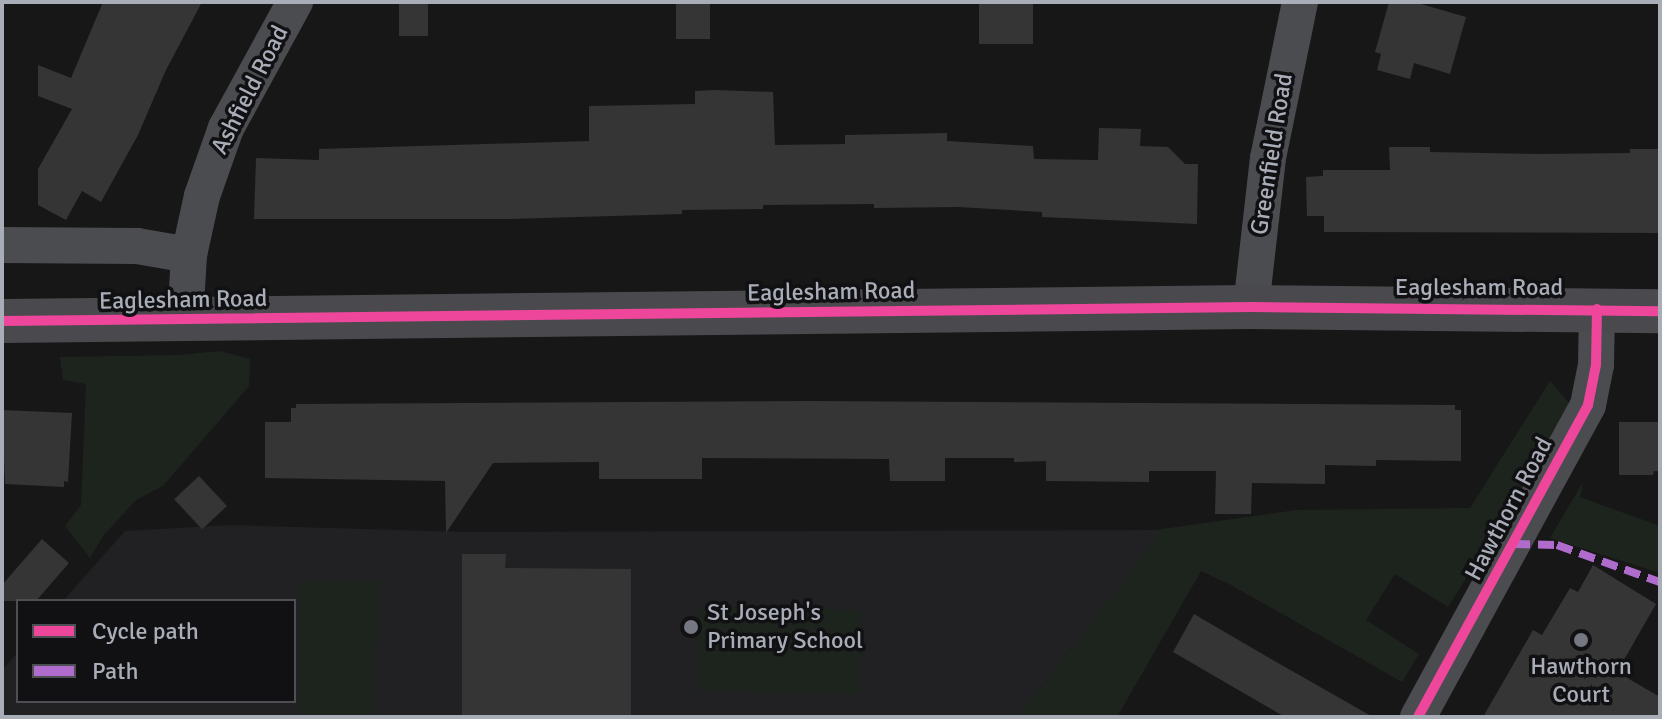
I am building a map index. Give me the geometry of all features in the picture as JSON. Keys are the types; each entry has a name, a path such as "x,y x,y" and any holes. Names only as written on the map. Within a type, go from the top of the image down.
{"main road":[{"name":"Eaglesham Road","path":"2,321 1251,307 1660,311"}],"street":[{"name":"Ashfield Road","path":"185,321 189,255 202,196 226,128 295,2"},
{"name":"Greenfield Road","path":"1251,307 1268,158 1300,2"},
{"path":"2,245 137,246 189,255"},
{"name":"Hawthorn Road","path":"1418,717 1588,405 1596,365 1597,309"}],"shaded area":[{"path":"220,351 250,359 249,386 163,486 136,500 103,536 90,558 65,526 81,505 86,384 63,380 60,357 179,355"},
{"path":"1550,381 1569,403 1564,423 1448,607 1395,574 1366,620 1419,654 1402,682 1201,571 1117,717 1018,717 1155,541 1155,530 1296,510 1470,508"},
{"path":"1583,482 1580,497 1660,526 1660,573 1550,538"},
{"name":"St Joseph's Primary School","path":"230,525 464,532 1155,530 1155,541 1018,717 2,717 2,670 16,654 16,703 296,703 296,599 65,599 125,531"},
{"path":"300,580 377,581 375,717 298,717"},
{"path":"699,607 861,610 860,694 698,691"}],"building":[{"path":"103,2 202,2 166,70 138,135 101,202 82,191 66,220 38,205 38,169 72,109 38,96 38,65 71,78"},
{"path":"399,2 428,2 428,36 399,36"},
{"path":"676,2 710,2 710,39 676,39"},
{"path":"979,2 1033,2 1033,44 979,44"},
{"path":"1389,2 1414,2 1466,17 1450,74 1414,63 1410,79 1377,70 1381,54 1375,52"},
{"path":"695,91 773,92 775,145 845,144 845,135 947,133 947,141 1033,146 1034,159 1098,160 1099,128 1141,129 1140,146 1168,147 1185,164 1198,164 1197,224 1042,217 1042,212 958,207 874,208 874,204 763,205 763,209 682,210 682,214 509,219 254,219 256,158 319,160 319,149 589,141 589,106 695,104"},
{"path":"1389,147 1430,147 1430,152 1539,154 1630,153 1630,149 1660,149 1660,233 1324,232 1324,216 1307,216 1306,177 1323,176 1323,170 1390,170"},
{"path":"809,401 1455,405 1455,410 1461,410 1461,461 1376,460 1376,466 1325,465 1325,484 1252,483 1251,514 1215,514 1216,471 1149,471 1149,482 1046,481 1046,461 945,458 945,481 890,481 889,459 702,458 702,479 599,479 599,462 493,463 446,533 445,481 265,478 265,422 291,422 291,408 296,408 296,404"},
{"path":"2,410 72,413 68,482 64,481 64,487 5,484"},
{"path":"1619,422 1660,422 1660,471 1654,471 1653,475 1619,475"},
{"path":"199,476 227,506 202,529 174,499"},
{"path":"42,539 69,563 38,599 2,601 2,585"},
{"path":"462,554 506,554 505,568 631,569 631,717 462,717"},
{"name":"Hawthorn Court","path":"1593,565 1656,604 1617,672 1660,697 1660,717 1483,717 1533,630 1542,635 1570,588 1578,592"},
{"path":"1194,614 1373,717 1285,717 1173,652"}],"marked path":[{"path":"1514,544 1557,545 1660,582"}],"cycle path":[{"path":"2,321 1251,307 1660,311"},
{"path":"1418,717 1588,405 1596,365 1597,309"}],"place":[{"name":"St Joseph's Primary School","path":"691,627"},
{"name":"Hawthorn Court","path":"1581,640"}]}
